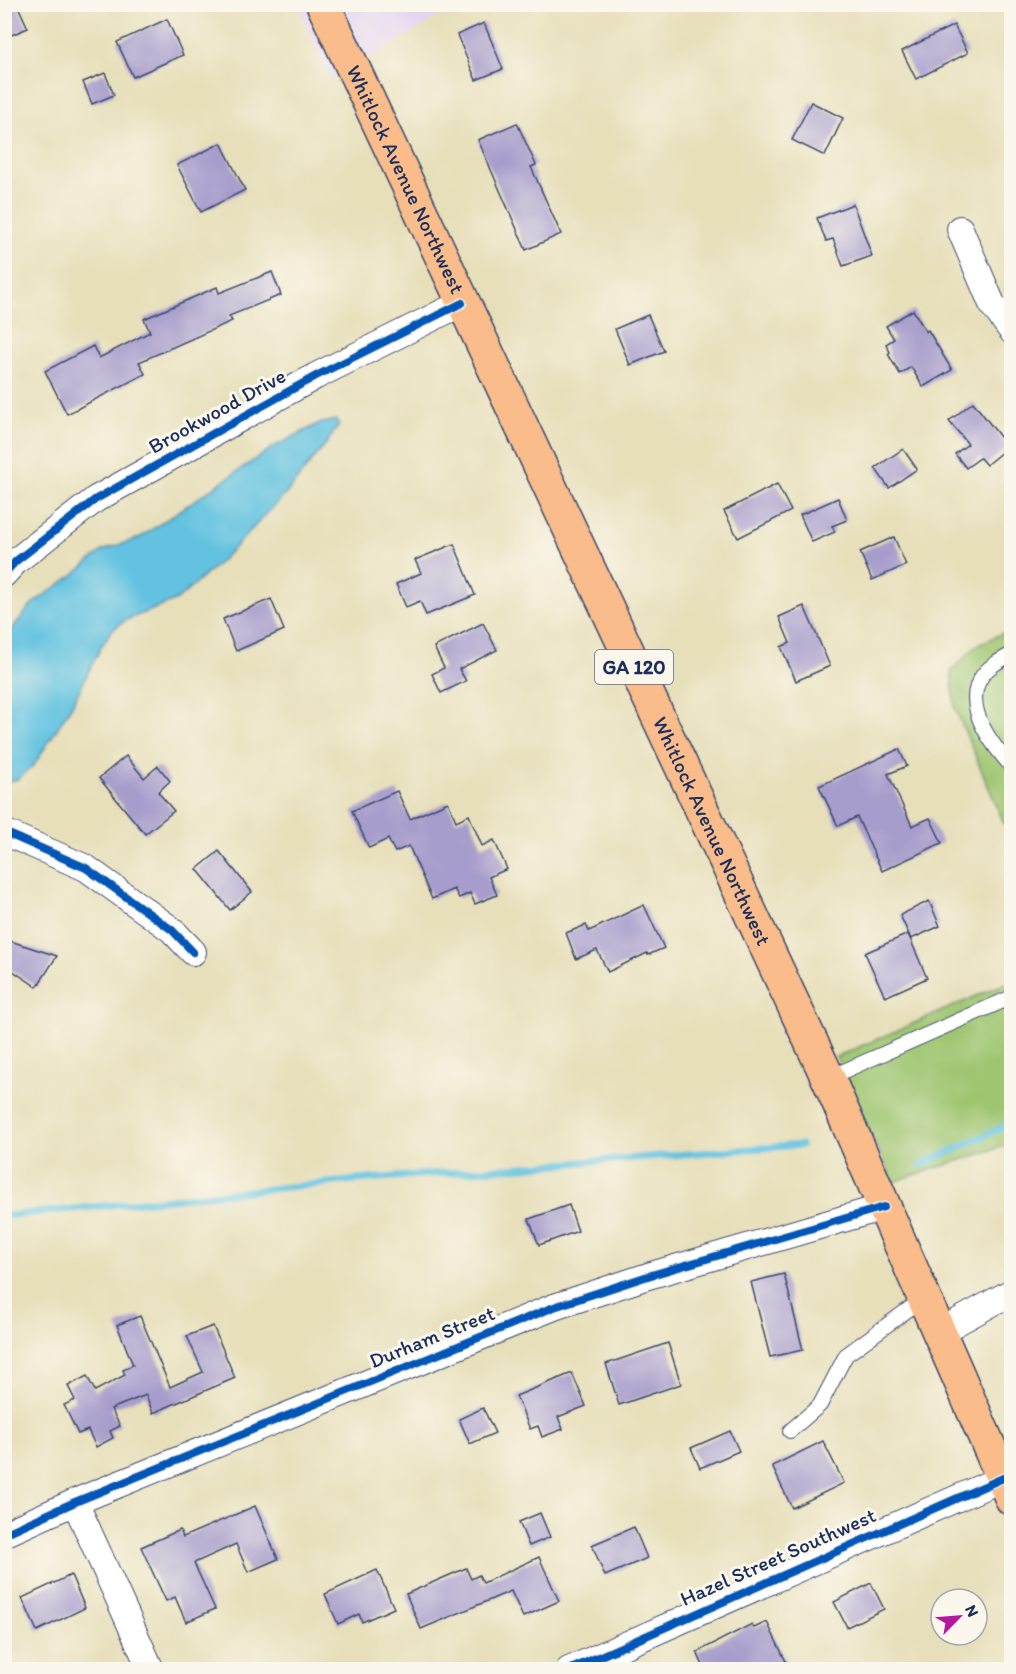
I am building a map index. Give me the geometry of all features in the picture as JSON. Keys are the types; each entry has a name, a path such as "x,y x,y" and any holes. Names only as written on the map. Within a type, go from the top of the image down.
{"highway":[{"name":"Whitlock Avenue Northwest","path":"323,4 828,1078 939,1332 1004,1469"}],"street":[{"path":"960,229 992,304 1011,331"},
{"name":"Brookwood Drive","path":"4,574 16,561 96,499 316,376 462,303"},
{"path":"4,832 86,868 172,930 193,952"},
{"name":"Durham Street","path":"4,1534 75,1502 554,1307 648,1276 884,1207"},
{"path":"939,1332 1011,1292"},
{"name":"Hazel Street Southwest","path":"569,1670 1004,1469"},
{"path":"75,1502 151,1670"}],"lane":[{"path":"1011,654 991,666 982,675 977,685 976,700 978,716 985,732 1011,767"},
{"path":"828,1078 1011,997"},
{"path":"790,1431 820,1405 846,1355 924,1298"}],"shaded area":[{"path":"297,5 459,5 331,80"}],"green space":[{"path":"1011,629 1011,840 955,708 951,671 976,646"},
{"path":"1011,981 1011,1144 893,1182 836,1057"}],"water":[{"path":"336,420 339,425 285,495 222,560 177,600 126,620 111,631 71,707 34,765 18,779 5,783 5,637 33,603 72,576 102,551 139,538 272,448 318,424"}],"building":[{"path":"4,4 17,4 28,28 4,38"},
{"path":"167,19 183,55 133,77 117,42"},
{"path":"484,23 503,69 476,80 457,35"},
{"path":"954,25 968,53 916,79 902,51"},
{"path":"105,73 114,95 92,104 83,82"},
{"path":"811,102 843,118 825,156 792,140"},
{"path":"517,123 536,165 531,167 561,234 526,250 478,140"},
{"path":"221,143 245,190 201,212 177,165"},
{"path":"853,204 872,256 843,266 833,239 826,241 817,218"},
{"path":"272,272 281,295 229,316 232,321 139,362 145,374 67,414 45,371 93,346 99,358 150,332 144,319 217,287 219,293"},
{"path":"913,310 952,370 923,387 911,367 900,374 888,354 890,352 886,344 894,339 886,326"},
{"path":"648,315 664,351 630,365 615,329"},
{"path":"973,402 1008,447 986,465 980,458 966,468 955,454 968,444 949,421"},
{"path":"903,449 917,469 889,488 875,468"},
{"path":"777,484 791,511 738,538 724,511"},
{"path":"838,498 847,520 832,526 835,532 812,542 800,515"},
{"path":"894,537 906,565 872,580 860,552"},
{"path":"454,544 475,595 426,615 420,601 406,607 396,584 421,573 415,560"},
{"path":"271,599 284,630 236,651 223,619"},
{"path":"804,606 830,666 796,681 781,647 790,643 779,617"},
{"path":"483,623 497,650 459,669 466,681 441,693 432,674 444,668 434,647"},
{"path":"899,749 907,766 888,774 912,826 930,818 942,843 882,871 857,817 838,826 819,786"},
{"path":"126,756 144,778 158,766 170,781 158,792 174,811 145,834 99,778"},
{"path":"397,791 410,819 448,802 456,821 469,815 482,846 494,840 507,869 489,877 497,895 475,904 470,893 459,898 454,889 432,899 409,846 395,852 388,839 369,848 352,811"},
{"path":"219,851 252,892 230,910 197,869"},
{"path":"929,901 940,926 911,939 900,915"},
{"path":"644,905 664,948 648,955 647,953 608,972 597,950 576,959 566,933 586,925 589,931"},
{"path":"908,934 927,978 885,997 865,953"},
{"path":"4,939 57,956 37,987 4,965"},
{"path":"569,1205 578,1231 539,1245 529,1219"},
{"path":"784,1274 803,1350 770,1357 751,1282"},
{"path":"140,1316 170,1387 203,1372 187,1336 213,1326 235,1378 153,1413 146,1395 111,1409 120,1426 110,1431 113,1438 96,1447 88,1430 78,1434 64,1405 75,1400 68,1386 87,1376 95,1391 125,1375 123,1370 133,1365 117,1325"},
{"path":"668,1343 681,1384 619,1405 606,1364"},
{"path":"572,1373 586,1406 558,1417 563,1429 542,1437 538,1426 530,1429 516,1396"},
{"path":"483,1408 495,1433 470,1444 459,1419"},
{"path":"730,1431 739,1451 700,1468 691,1448"},
{"path":"823,1441 844,1483 792,1508 772,1466"},
{"path":"255,1506 278,1559 248,1572 236,1544 194,1563 215,1609 186,1622 175,1597 166,1601 141,1547 180,1530 183,1537"},
{"path":"540,1513 550,1537 529,1546 519,1522"},
{"path":"634,1527 647,1558 605,1576 592,1545"},
{"path":"539,1557 559,1601 523,1617 511,1591 421,1629 406,1594 466,1568 471,1579 479,1575 483,1583"},
{"path":"377,1570 394,1608 362,1622 359,1614 338,1624 325,1594"},
{"path":"71,1575 85,1608 37,1631 22,1598"},
{"path":"871,1583 884,1609 847,1627 834,1602"},
{"path":"767,1622 790,1670 705,1670 697,1652 752,1624 754,1628"}],"waterway":[{"path":"921,1165 1012,1123"},
{"path":"4,1216 356,1180 801,1145"}],"cycle path":[{"path":"4,574 16,561 96,499 316,376 462,303"},
{"path":"4,832 86,868 172,930 193,952"},
{"path":"4,1534 75,1502 554,1307 648,1276 884,1207"},
{"path":"569,1670 1003,1478"}]}
